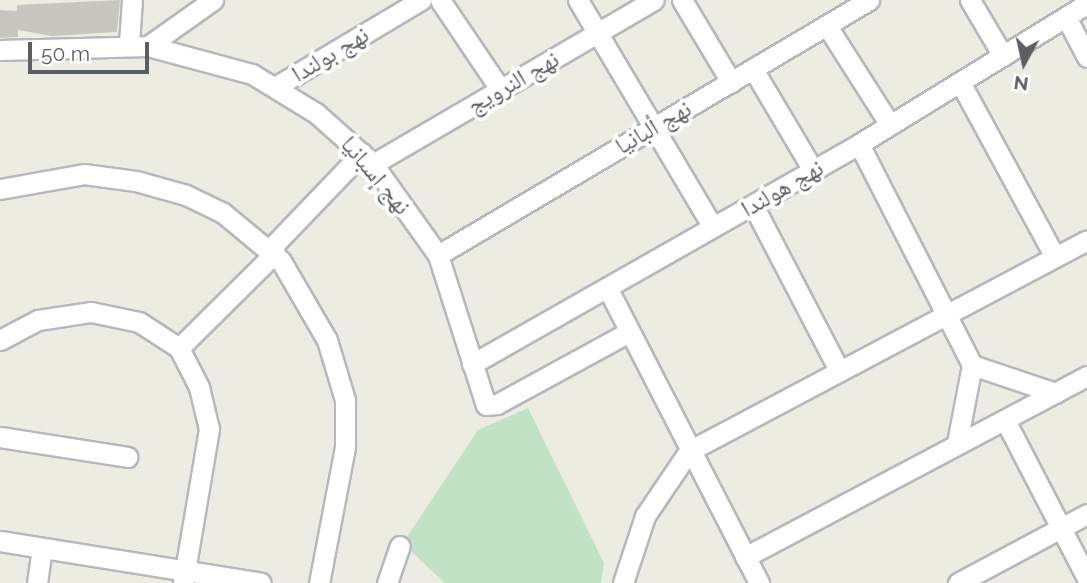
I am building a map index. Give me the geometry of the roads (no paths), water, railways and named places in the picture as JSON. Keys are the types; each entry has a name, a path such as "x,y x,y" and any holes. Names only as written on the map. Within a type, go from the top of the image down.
{"street":[{"path":"132,0 139,44 212,0"},
{"name":"نهج بولندا","path":"275,87 421,0"},
{"path":"440,0 500,89"},
{"path":"578,0 713,227"},
{"name":"نهج النرويج","path":"179,348 367,158 500,89 653,0"},
{"path":"682,0 731,82"},
{"name":"نهج ألبانيا","path":"438,256 654,125 827,26 843,7 869,0"},
{"path":"970,0 1003,56"},
{"name":"نهج هولندا","path":"472,364 859,144 1087,4"},
{"path":"1066,17 1087,57"},
{"path":"827,26 890,125"},
{"name":"نهج إسبانيا","path":"0,50 139,44 231,66 275,87 316,113 367,158 438,256 483,398 492,406 628,333"},
{"path":"753,69 813,170"},
{"path":"960,82 1055,257"},
{"path":"859,144 972,365 957,443"},
{"path":"0,189 84,174 136,181 186,195 223,213 273,251 327,340 345,400 345,447 319,583"},
{"path":"753,205 839,370"},
{"path":"623,583 645,516 689,452 1087,240"},
{"path":"608,289 689,452 759,583"},
{"path":"0,340 38,320 91,312 139,322 179,348 200,387 209,429 184,576"},
{"path":"972,365 1055,393"},
{"path":"745,557 1087,376"},
{"path":"1005,420 1087,578"},
{"path":"0,437 127,457"},
{"path":"958,583 1087,514"},
{"path":"0,541 184,576 261,583"},
{"path":"387,583 400,546"},
{"path":"37,583 42,548"}]}
